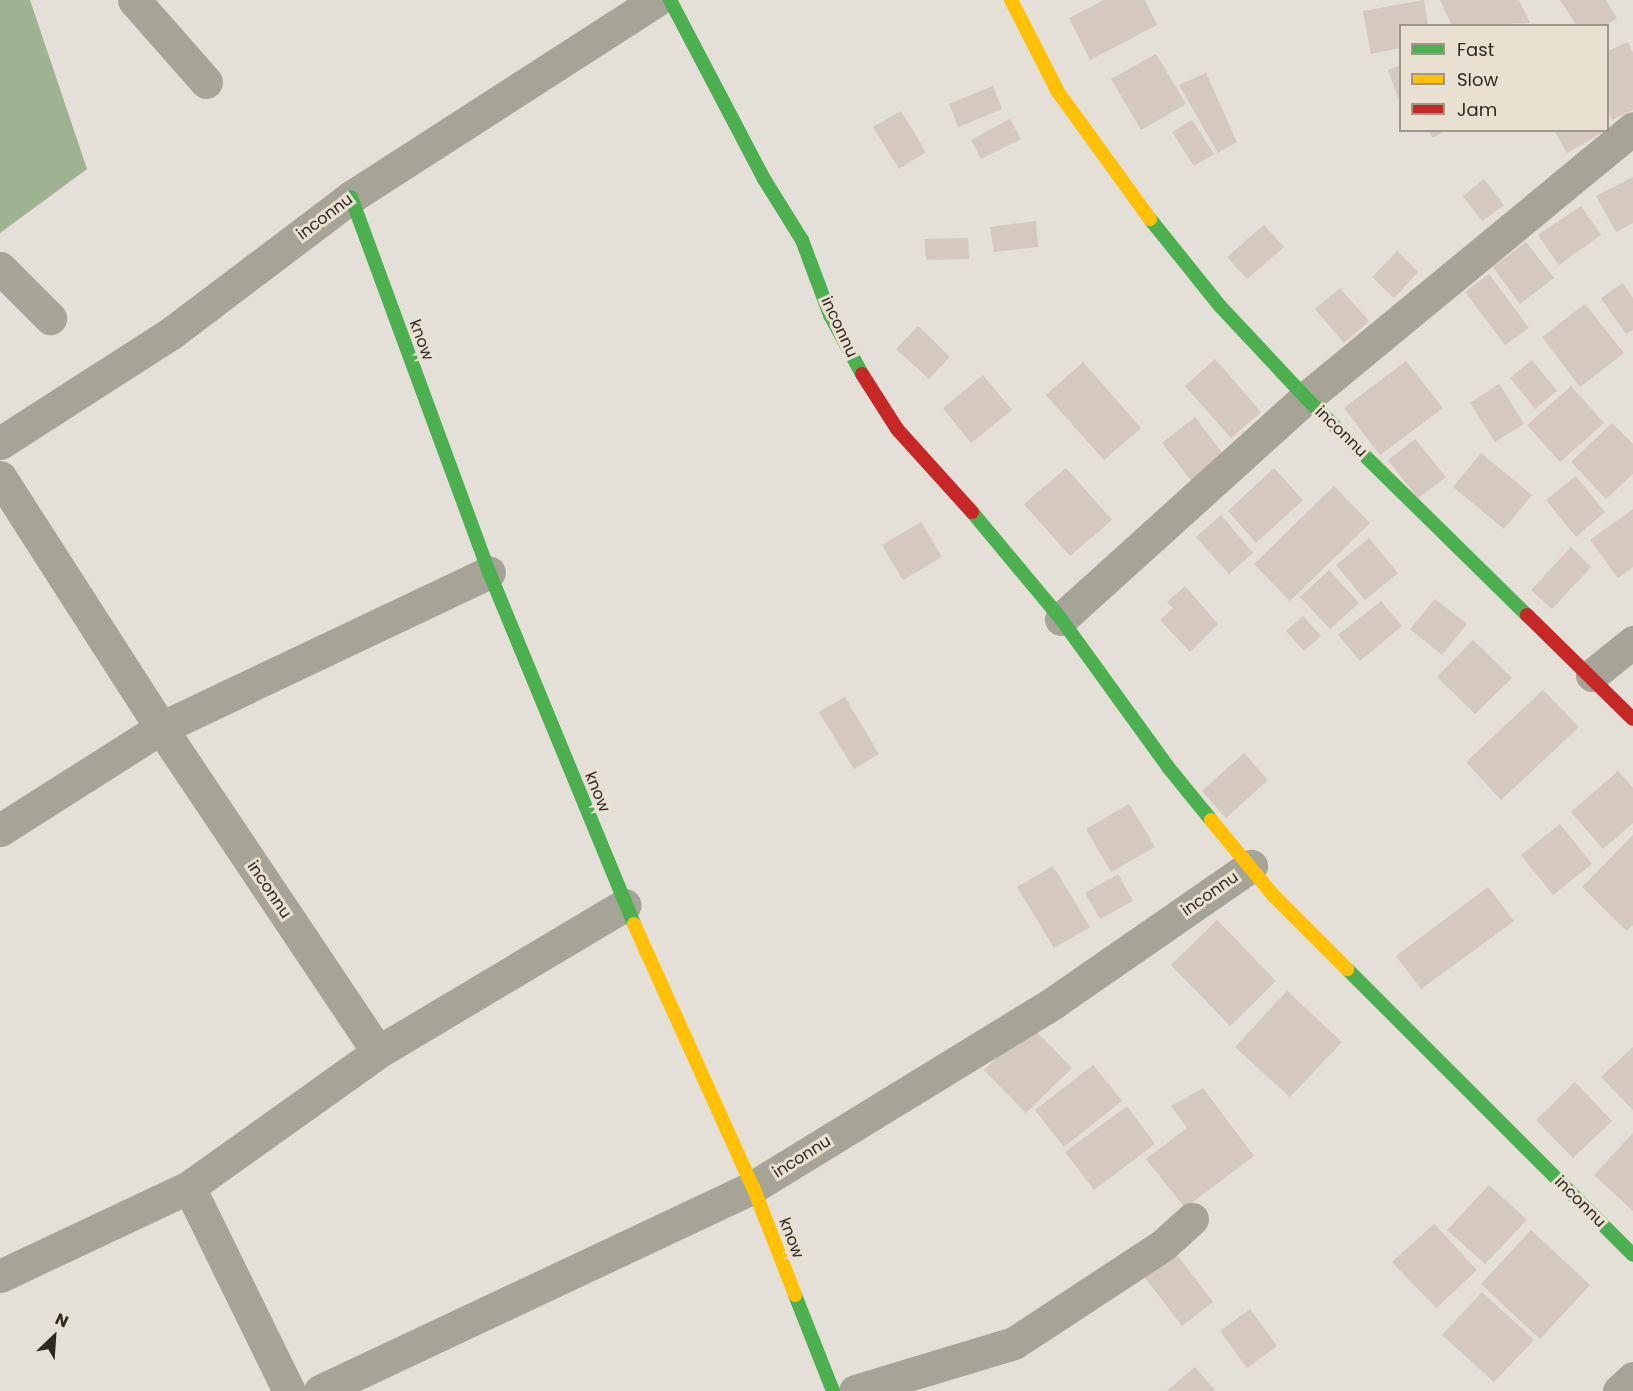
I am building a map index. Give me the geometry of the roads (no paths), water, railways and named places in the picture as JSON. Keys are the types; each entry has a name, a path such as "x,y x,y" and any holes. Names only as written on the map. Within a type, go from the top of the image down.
{"street":[{"path":"134,0 206,82"},
{"name":"inconnu","path":"0,443 170,334 351,197 657,0"},
{"name":"inconnu","path":"670,0 764,179 802,240 830,315 865,380 897,429 1061,619 1168,767 1274,895 1633,1255"},
{"name":"inconnu","path":"1011,0 1058,92 1113,173 1220,306 1306,398 1592,675 1633,719"},
{"name":"inconnu","path":"1061,619 1306,398 1633,128"},
{"name":"know","path":"351,197 489,572 625,905 753,1186 833,1391"},
{"path":"0,268 50,318"},
{"name":"inconnu","path":"0,477 161,728 378,1052"},
{"path":"0,830 161,728 489,572"},
{"path":"1592,675 1633,642"},
{"name":"inconnu","path":"320,1391 753,1186 1053,1003 1251,866"},
{"path":"0,1276 189,1187 378,1052 625,905"},
{"path":"189,1187 289,1391"},
{"path":"855,1391 1014,1343 1162,1245 1192,1220"},
{"path":"1619,1391 1633,1378"}]}
